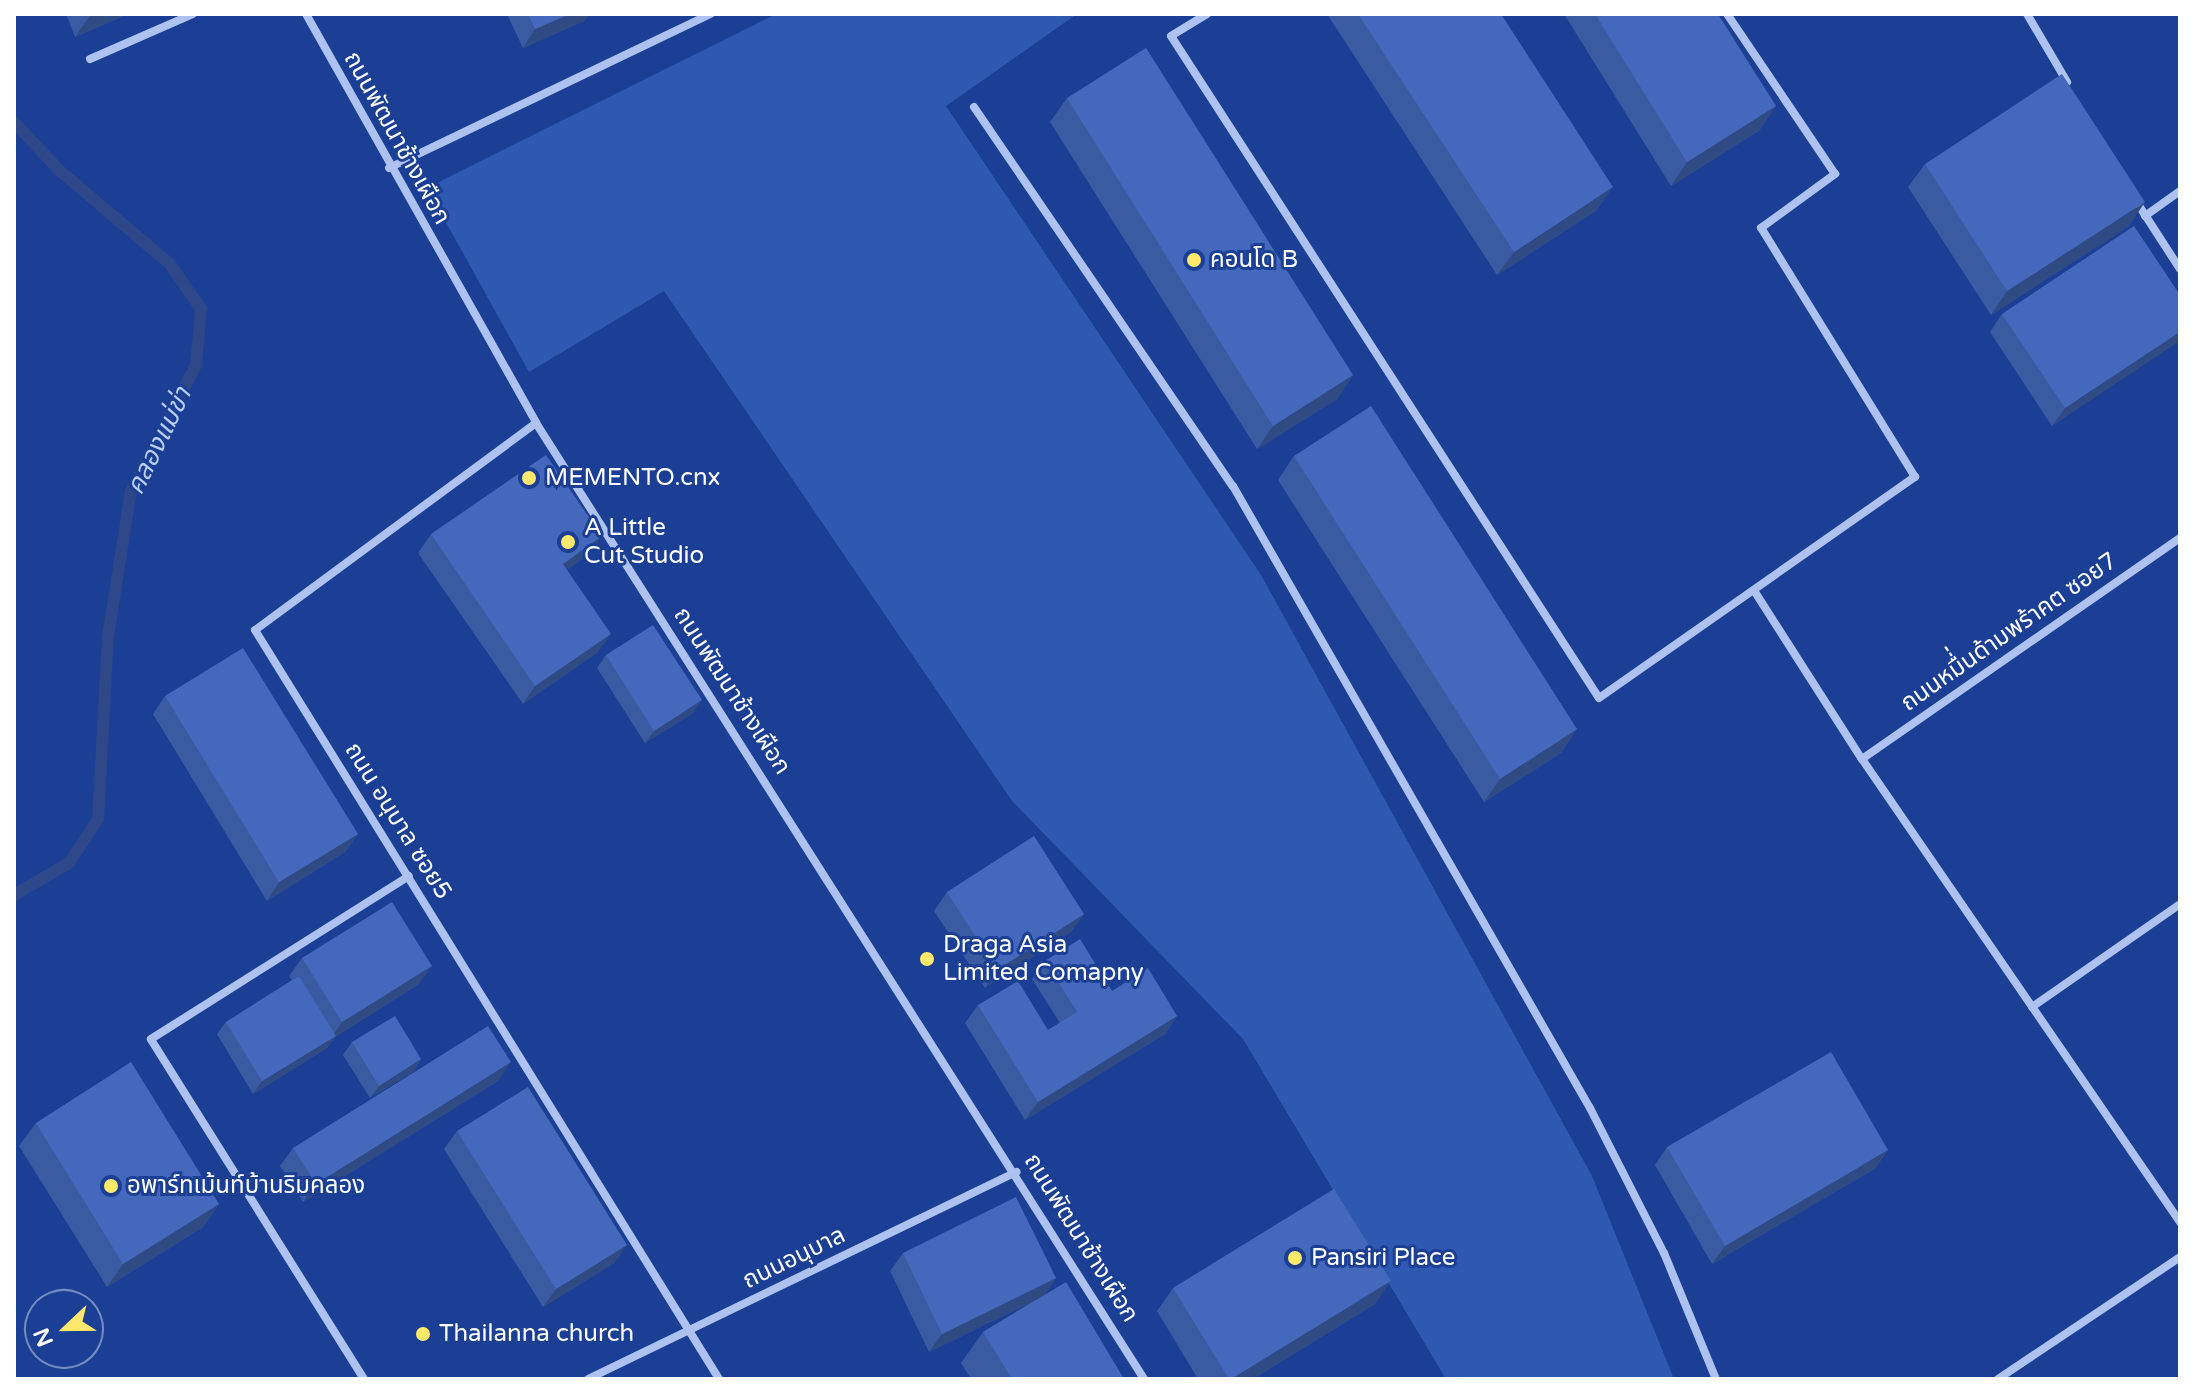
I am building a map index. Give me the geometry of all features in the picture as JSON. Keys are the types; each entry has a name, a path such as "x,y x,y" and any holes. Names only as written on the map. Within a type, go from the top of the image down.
{"street":[{"path":"90,59 193,14"},
{"name":"ถนนพัฒนาช้างเผือก","path":"306,14 389,168 536,423 1017,1172 1144,1379"},
{"path":"389,168 711,14"},
{"path":"1207,14 1171,36 1599,698 1755,592 1915,477 1761,228 1835,174 1727,14"},
{"path":"2027,14 2074,95"},
{"path":"974,107 1233,486 1590,1108 1664,1253 1716,1379"},
{"path":"2129,189 2180,269"},
{"path":"2145,216 2180,191"},
{"name":"ถนน อนุบาล ซอย5","path":"536,423 255,630 719,1379"},
{"name":"ถนนหมื่่นด้ามพร้าคต ซอย7","path":"1862,759 2180,538"},
{"path":"1755,592 1862,759 2180,1222"},
{"path":"364,1379 151,1039 409,876"},
{"path":"2032,1007 2180,904"},
{"name":"ถนนอนุบาล","path":"588,1379 1017,1172"},
{"path":"1998,1379 2180,1257"}],"shaded area":[{"path":"776,14 1077,14 946,106 1261,575 1592,1176 1674,1379 1446,1379 1243,1039 1012,801 664,291 529,372 427,188"}],"building":[{"path":"528,14 570,14 535,29"},
{"path":"1358,14 1501,14 1613,187 1514,252"},
{"path":"1595,14 1718,14 1776,106 1687,162"},
{"name":"คอนโด B","path":"1146,48 1353,375 1273,426 1067,98"},
{"path":"2062,74 2145,202 2007,291 1925,164"},
{"path":"2134,226 2180,295 2180,332 2065,408 2002,314"},
{"path":"1371,406 1577,729 1500,779 1294,456"},
{"path":"546,455 602,536 563,564 611,634 535,686 431,534"},
{"path":"653,625 702,700 654,731 606,655"},
{"path":"243,648 358,834 279,882 165,696"},
{"path":"1034,836 1084,914 997,970 947,892"},
{"path":"392,902 432,966 342,1022 302,958"},
{"path":"1080,939 1112,991 1148,968 1177,1016 1038,1102 978,1005 1018,981 1048,1030 1077,1012 1045,961"},
{"path":"299,976 336,1036 262,1081 226,1022"},
{"path":"395,1016 421,1059 379,1086 352,1042"},
{"path":"488,1026 511,1062 316,1184 293,1148"},
{"path":"1831,1052 1888,1150 1725,1246 1667,1147"},
{"name":"อพาร์ทเม้นท์บ้านริมคลอง","path":"131,1062 219,1204 123,1264 36,1123"},
{"path":"528,1087 627,1245 556,1289 457,1131"},
{"name":"Pansiri Place","path":"1334,1189 1391,1281 1229,1379 1173,1288"},
{"path":"1016,1197 1056,1278 942,1334 903,1253"},
{"path":"1066,1282 1124,1379 1012,1379 983,1332"}],"waterway":[{"name":"คลองแม่ข่า","path":"14,122 59,170 170,264 201,309 196,365 131,491 108,636 98,819 69,863 14,895"}],"place":[{"name":"คอนโด B","path":"1194,260"},
{"name":"MEMENTO.cnx","path":"529,478"},
{"name":"A Little Cut Studio","path":"568,542"},
{"name":"Draga Asia Limited Comapny","path":"927,959"},
{"name":"อพาร์ทเม้นท์บ้านริมคลอง","path":"111,1186"},
{"name":"Pansiri Place","path":"1295,1258"},
{"name":"Thailanna church","path":"423,1334"}]}
